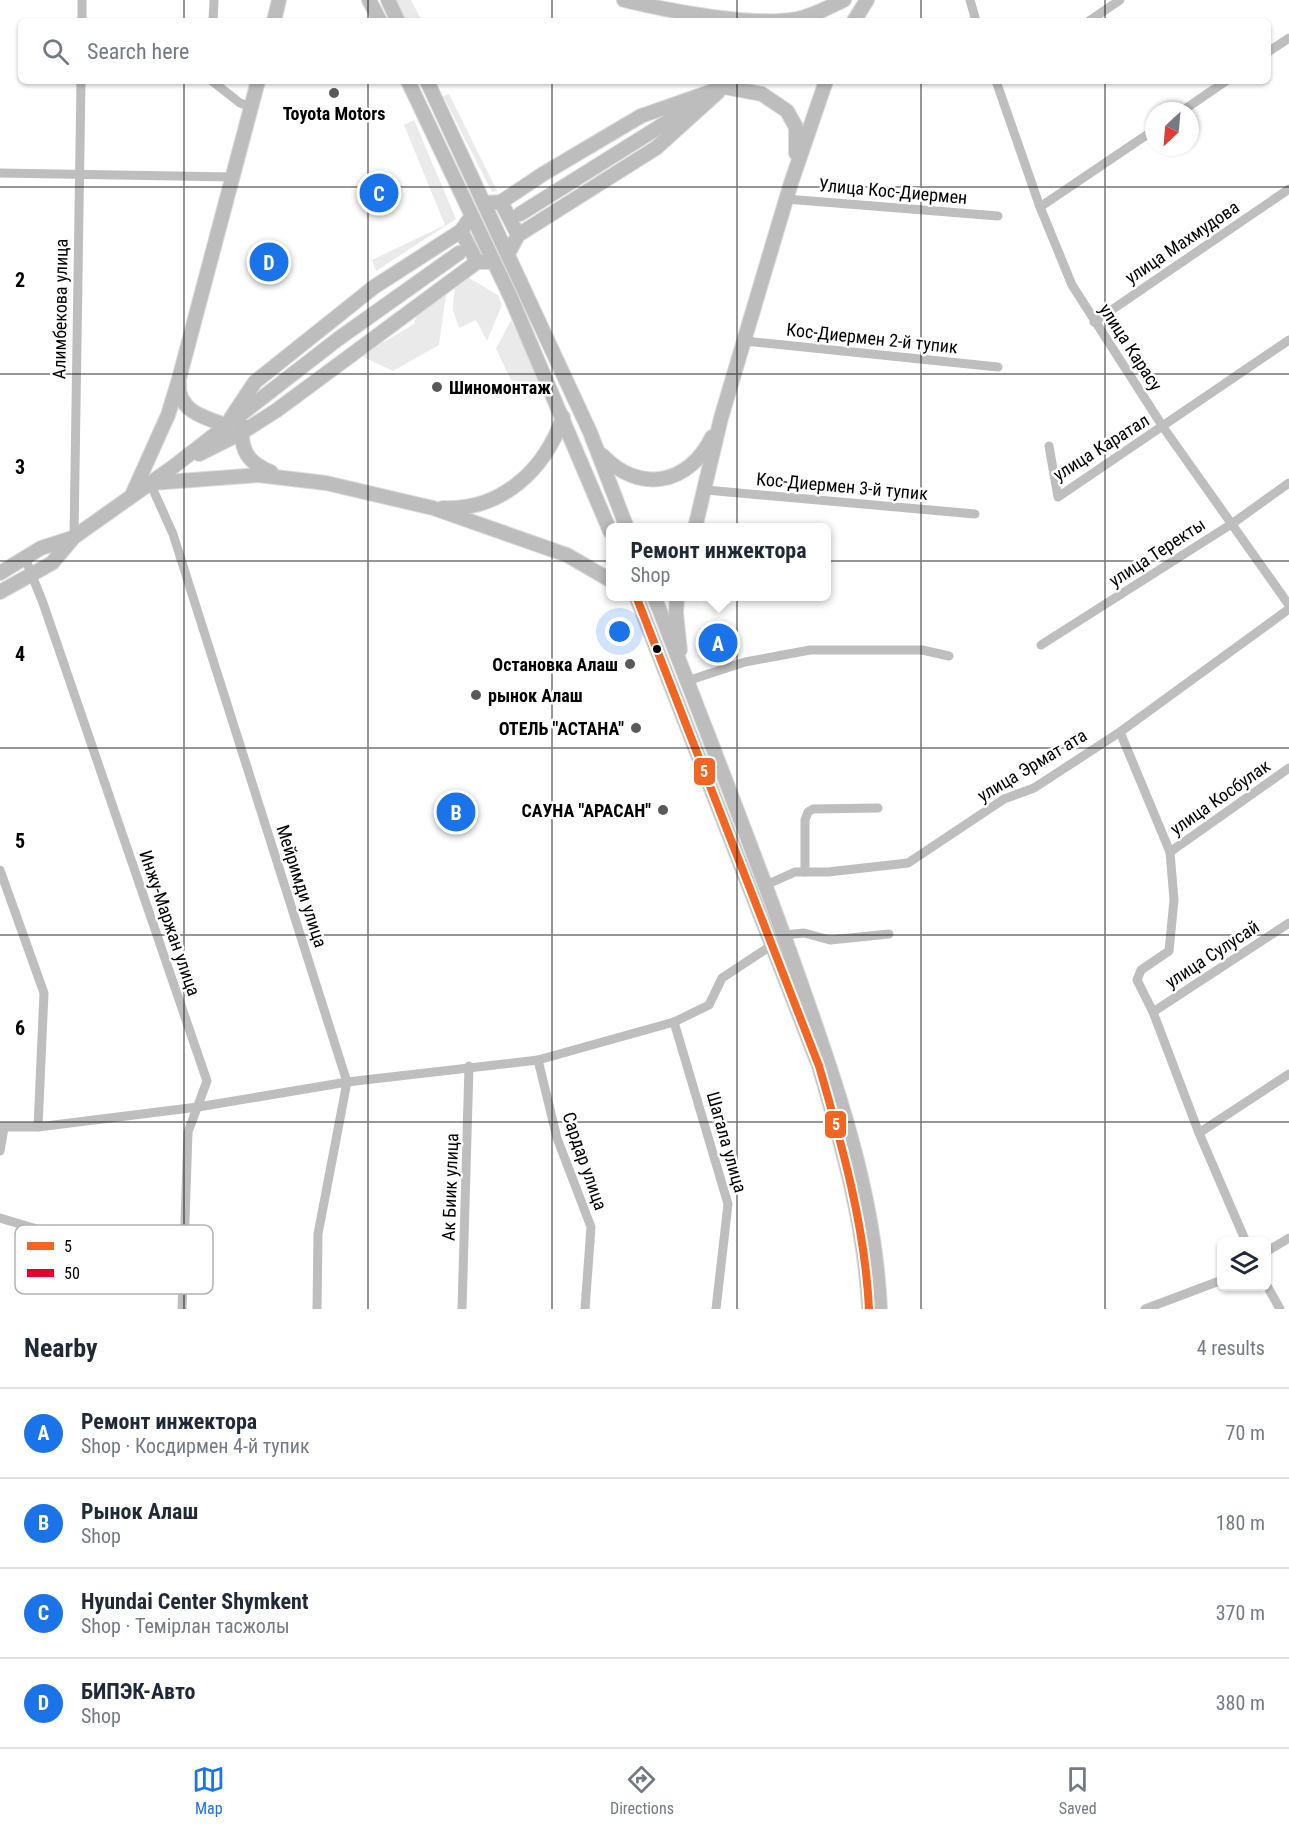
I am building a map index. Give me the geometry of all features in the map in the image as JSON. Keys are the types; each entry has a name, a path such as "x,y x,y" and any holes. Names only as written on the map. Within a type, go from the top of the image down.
{"highway":[{"path":"275,18 279,0"},
{"path":"369,0 378,18"},
{"path":"388,0 397,18"},
{"path":"624,0 732,18"},
{"path":"802,18 844,0"},
{"path":"826,18 853,0"},
{"path":"856,18 867,0"},
{"path":"132,495 168,414 179,379 257,84"},
{"path":"409,84 563,417 607,523"},
{"path":"428,84 509,252 597,450 625,523"},
{"path":"486,203 501,202 543,174 641,116 728,84 762,94 787,111 796,127 798,144 791,183"},
{"path":"509,252 518,235 656,148 728,84"},
{"path":"520,214 728,84"},
{"path":"696,523 721,418 786,199 825,84"},
{"path":"501,202 518,235"},
{"path":"226,425 255,382 374,287 461,231 471,217"},
{"path":"461,231 477,262"},
{"path":"0,592 52,562 74,537 173,467 338,339 459,253"},
{"path":"173,467 241,433 277,410 477,262 492,262"},
{"path":"179,379 178,390 188,409 226,425"},
{"path":"243,414 241,433 244,452 249,460 259,467 285,477"},
{"path":"433,508 458,509 478,506 501,496 522,481 537,465 557,435 563,417"},
{"path":"597,450 615,469 634,478 652,480 671,477 688,469 705,451 721,418"},
{"path":"150,483 258,474 326,483 433,508 567,555 606,578"},
{"path":"0,573 42,548 74,537"},
{"path":"628,601 660,659"},
{"path":"638,601 819,1066 840,1139 860,1226 869,1309"},
{"path":"656,601 766,885 829,1062 851,1136 871,1224 880,1309"},
{"path":"677,601 681,667"}],"street":[{"path":"82,0 82,18"},
{"path":"213,18 214,0"},
{"path":"970,0 975,18"},
{"path":"1093,18 1120,0"},
{"path":"1271,50 1289,38"},
{"name":"Алимбекова улица","path":"74,537 81,84"},
{"path":"216,84 240,103 251,107"},
{"name":"улица Карасу","path":"999,84 1040,207 1072,285 1163,427 1233,523 1289,607"},
{"path":"1195,102 1222,84"},
{"path":"1040,207 1145,136"},
{"path":"0,173 233,177"},
{"name":"улица Махмудова","path":"1094,322 1289,189"},
{"name":"Улица Кос-Диермен","path":"786,199 998,216"},
{"name":"улица Каратал","path":"1049,446 1058,497 1289,340"},
{"name":"Кос-Диермен 2-й тупик","path":"744,341 998,367"},
{"name":"Мейримди улица","path":"150,483 173,534 347,1082 318,1234 317,1309"},
{"name":"улица Теректы","path":"1041,645 1233,523 1289,483"},
{"name":"Кос-Диермен 3-й тупик","path":"706,490 975,514"},
{"name":"Инжу-Маржан улица","path":"25,558 33,573 207,1081 188,1132 185,1225"},
{"name":"улица Эрмат ата","path":"766,885 795,872 908,863 1004,799 1034,788 1120,732 1289,607"},
{"path":"687,681 745,663 810,650 922,650 949,656"},
{"path":"1120,732 1170,852 1174,900 1169,951 1141,970 1137,980 1153,1012 1199,1133 1244,1237"},
{"name":"улица Косбулак","path":"1170,852 1289,768"},
{"path":"805,872 805,820 808,812 813,809 878,808"},
{"path":"0,870 44,993 38,1127"},
{"name":"улица Сулусай","path":"1153,1012 1289,923"},
{"path":"784,935 804,933 830,940 889,934"},
{"path":"0,1151 2,1127 38,1127 198,1107 347,1082 469,1066 538,1060 674,1022 709,1005 722,978 772,945"},
{"name":"Шагала улица","path":"674,1022 728,1204 716,1309"},
{"name":"Сардар улица","path":"538,1060 557,1138 591,1227 585,1309"},
{"name":"Ак Биик улица","path":"462,1309 469,1130 469,1066"},
{"path":"1199,1133 1289,1074"},
{"path":"0,1218 24,1225"},
{"path":"1271,1249 1289,1239"},
{"path":"1145,1309 1217,1282"},
{"path":"1270,1291 1280,1309"},
{"name":"Инжу-Маржан улица","path":"182,1309 183,1294"}],"shaded area":[{"path":"394,0 411,0 420,18 403,18"},
{"path":"449,94 497,191 492,192 443,96"},
{"path":"414,120 456,219 376,271 372,260 445,225 404,125"},
{"path":"467,277 498,295 502,305 487,341 476,320 459,328 453,310 455,280"},
{"path":"447,288 439,345 393,371 353,352 375,338 384,342 414,324 418,310"},
{"path":"511,320 544,388 511,380 496,349"}],"transit line":[{"name":"5","path":"638,601 819,1066 851,1186 863,1247 869,1309"}],"place":[{"name":"Toyota Motors","path":"334,93"},
{"name":"Hyundai Center Shymkent","path":"379,193"},
{"name":"БИПЭК-Авто","path":"269,262"},
{"name":"Шиномонтаж","path":"437,387"},
{"name":"Ремонт инжектора","path":"718,643"},
{"name":"Остановка Алаш","path":"630,664"},
{"name":"рынок Алаш","path":"476,695"},
{"name":"ОТЕЛЬ \"АСТАНА\"","path":"636,728"},
{"name":"САУНА \"АРАСАН\"","path":"663,810"},
{"name":"Рынок Алаш","path":"456,812"}]}
